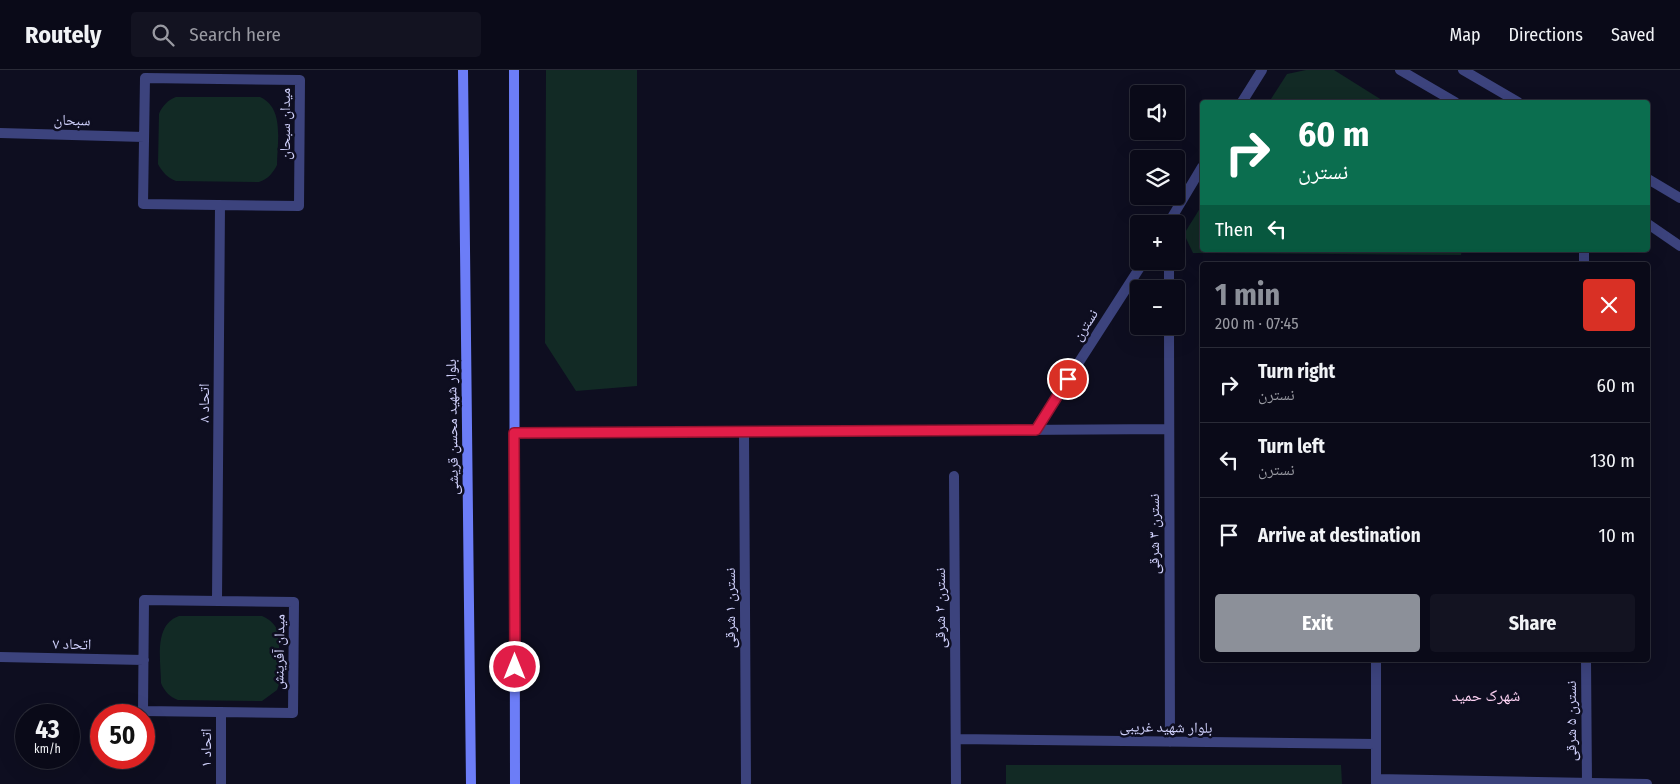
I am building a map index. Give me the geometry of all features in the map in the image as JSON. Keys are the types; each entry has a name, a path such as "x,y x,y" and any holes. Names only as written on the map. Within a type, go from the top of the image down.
{"main road":[{"name":"بلوار شهید محسن قریشی","path":"463,70 471,784"},
{"path":"514,70 515,784"}],"street":[{"path":"1243,100 1262,70"},
{"path":"1400,70 1452,100"},
{"path":"1463,70 1515,100"},
{"name":"میدان سبحان","path":"215,74 300,80 299,206 144,204 145,78 215,74"},
{"name":"سبحان","path":"0,133 144,137"},
{"path":"1173,215 1200,170"},
{"path":"1650,180 1680,198"},
{"name":"اتحاد ۸","path":"217,601 220,205"},
{"path":"1650,225 1680,246"},
{"name":"نسترن","path":"1036,430 1138,270"},
{"name":"نسترن ۳ شرقی","path":"1169,335 1170,742"},
{"path":"514,433 1169,429"},
{"name":"نسترن ۱ شرقی","path":"744,432 746,784"},
{"name":"نسترن ۲ شرقی","path":"954,476 956,784"},
{"name":"میدان آفرینش","path":"144,600 217,601 294,602 293,713 143,711 144,600"},
{"name":"اتحاد ۷","path":"0,657 144,660"},
{"path":"1376,662 1376,781 1647,784"},
{"name":"نسترن ۵ شرقی","path":"1586,662 1587,783"},
{"name":"اتحاد ۱","path":"221,712 221,784"},
{"name":"بلوار شهید غریبی","path":"956,739 1376,744"}],"green space":[{"path":"546,70 637,70 637,386 576,391 545,343"},
{"path":"1306,70 1334,70 1382,100 1270,100 1287,74"},
{"path":"176,97 260,97 268,102 273,109 278,127 277,165 272,173 259,182 176,181 168,176 158,164 159,114 170,100"},
{"path":"1200,208 1200,252 1462,252 1461,255 1193,253 1185,232"},
{"path":"179,616 262,616 271,621 279,634 279,684 277,690 262,701 178,700 170,695 161,683 160,645 165,627"},
{"path":"1006,765 1341,765 1342,784 1006,784"}],"district":[{"name":"شهرک حمید","path":"1486,695"}],"route":[{"path":"515,667 514,433 1036,430 1068,379"}]}
